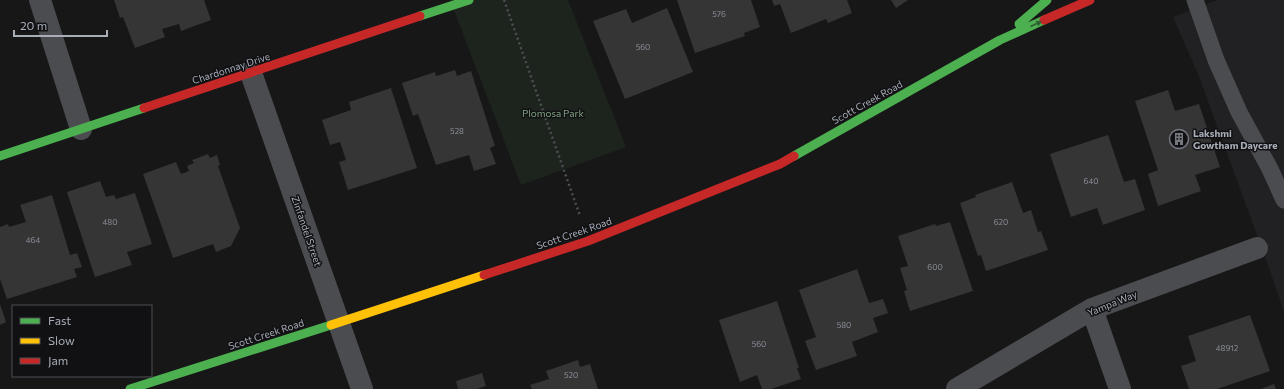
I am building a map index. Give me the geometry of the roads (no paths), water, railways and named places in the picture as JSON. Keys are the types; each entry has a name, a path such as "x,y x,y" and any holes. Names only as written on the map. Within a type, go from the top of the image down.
{"main road":[{"name":"Chardonnay Drive","path":"0,156 251,73 426,7 469,0"},
{"name":"Scott Creek Road","path":"1000,40 1047,0"},
{"name":"Scott Creek Road","path":"130,389 339,323 588,241 780,164 1000,40 1090,0"}],"street":[{"path":"40,0 81,129"},
{"name":"Zinfandel Street","path":"251,73 362,389"},
{"name":"Yampa Way","path":"957,389 1092,309 1257,248"},
{"path":"1092,309 1120,389"}],"lane":[{"path":"1195,0 1216,60 1236,106 1270,169 1284,200"}],"place":[{"name":"Lakshmi Gowtham Daycare","path":"1179,139"}],"park label":[{"name":"Plomosa Park","path":"553,113"}]}
